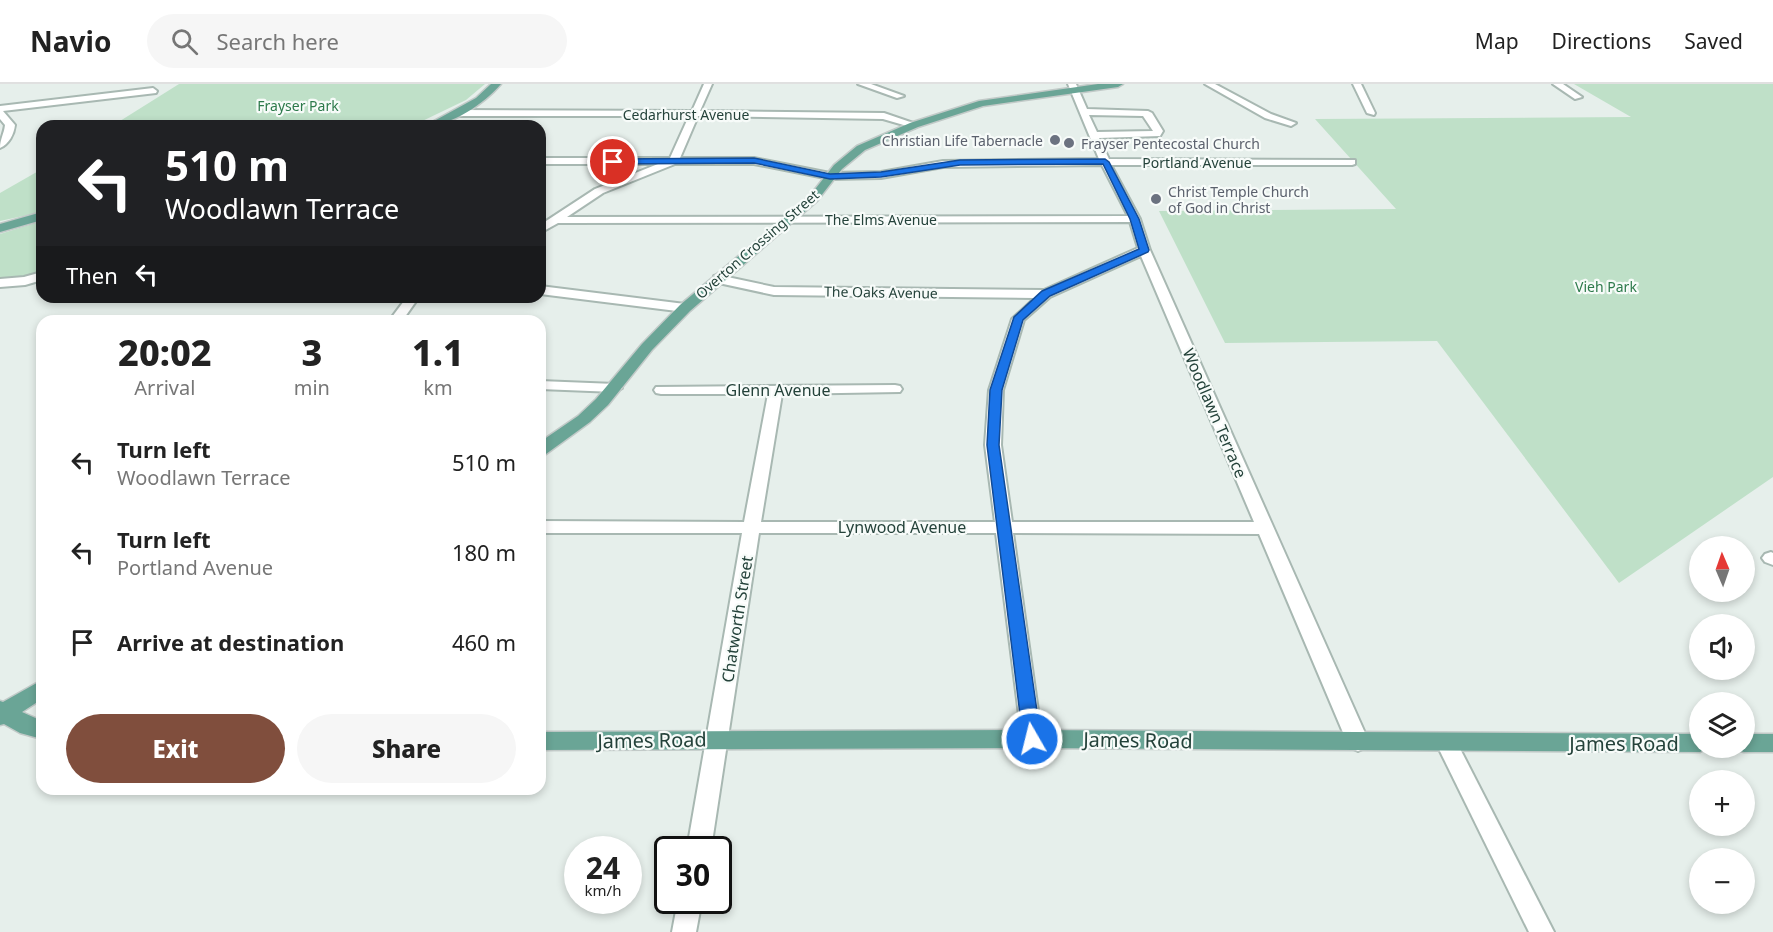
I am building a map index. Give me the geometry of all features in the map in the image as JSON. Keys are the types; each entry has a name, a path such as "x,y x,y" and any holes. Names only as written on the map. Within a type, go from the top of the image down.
{"main road":[{"path":"442,120 479,100 496,84"},
{"name":"Overton Crossing Street","path":"546,446 585,419 615,388 647,347 685,308 813,199 830,176 855,153 914,125 990,102 1073,87 1118,84"},
{"path":"0,228 36,218"},
{"path":"36,692 2,713 28,727 36,729"},
{"name":"James Road","path":"546,741 1032,739 1689,743"},
{"path":"1755,743 1773,743"}],"street":[{"path":"546,227 606,188 674,161 708,84"},
{"path":"862,84 900,96"},
{"path":"1209,84 1268,116 1291,123"},
{"path":"1357,84 1371,113"},
{"path":"1557,84 1578,97"},
{"name":"Woodlawn Terrace","path":"1073,87 1105,162 1134,219 1144,250 1358,742"},
{"path":"0,145 9,134 10,126 0,111 153,91"},
{"name":"Cedarhurst Avenue","path":"458,112 861,114 884,116 914,125"},
{"path":"1085,112 1144,113 1149,115 1158,131 1156,134 1149,135 1094,135"},
{"path":"467,120 473,113"},
{"name":"Portland Avenue","path":"546,161 754,161 830,176 881,175 960,163 1352,162"},
{"name":"The Elms Avenue","path":"556,220 1134,219"},
{"path":"1032,739 993,445 996,390 1018,319 1046,294 1144,250"},
{"path":"0,283 25,282 36,278"},
{"name":"The Oaks Avenue","path":"718,279 774,291 1046,294"},
{"path":"546,291 685,308"},
{"path":"546,386 615,388"},
{"name":"Glenn Avenue","path":"661,390 895,389"},
{"name":"Chatworth Street","path":"701,836 751,528 776,390"},
{"name":"Lynwood Avenue","path":"546,526 1265,528"},
{"path":"1447,743 1542,932"},
{"path":"684,932 687,914"}],"green space":[{"name":"Frayser Park","path":"179,84 485,84 466,100 424,120 122,120"},
{"name":"Vieh Park","path":"1574,84 1773,84 1773,477 1619,583 1437,341 1225,343 1159,211 1396,209 1315,119 1631,117"},
{"path":"36,172 36,213 0,221 0,193"},
{"path":"36,223 36,276 27,279 0,280 0,234"}],"place":[{"name":"Christian Life Tabernacle","path":"1055,140"},
{"name":"Frayser Pentecostal Church","path":"1069,143"},
{"name":"Christ Temple Church of God in Christ","path":"1156,199"}],"route":[{"path":"613,162 754,161 830,176 861,176 960,163 1105,162 1134,219 1144,250 1046,294 1018,319 996,390 993,445 1032,739"}]}
